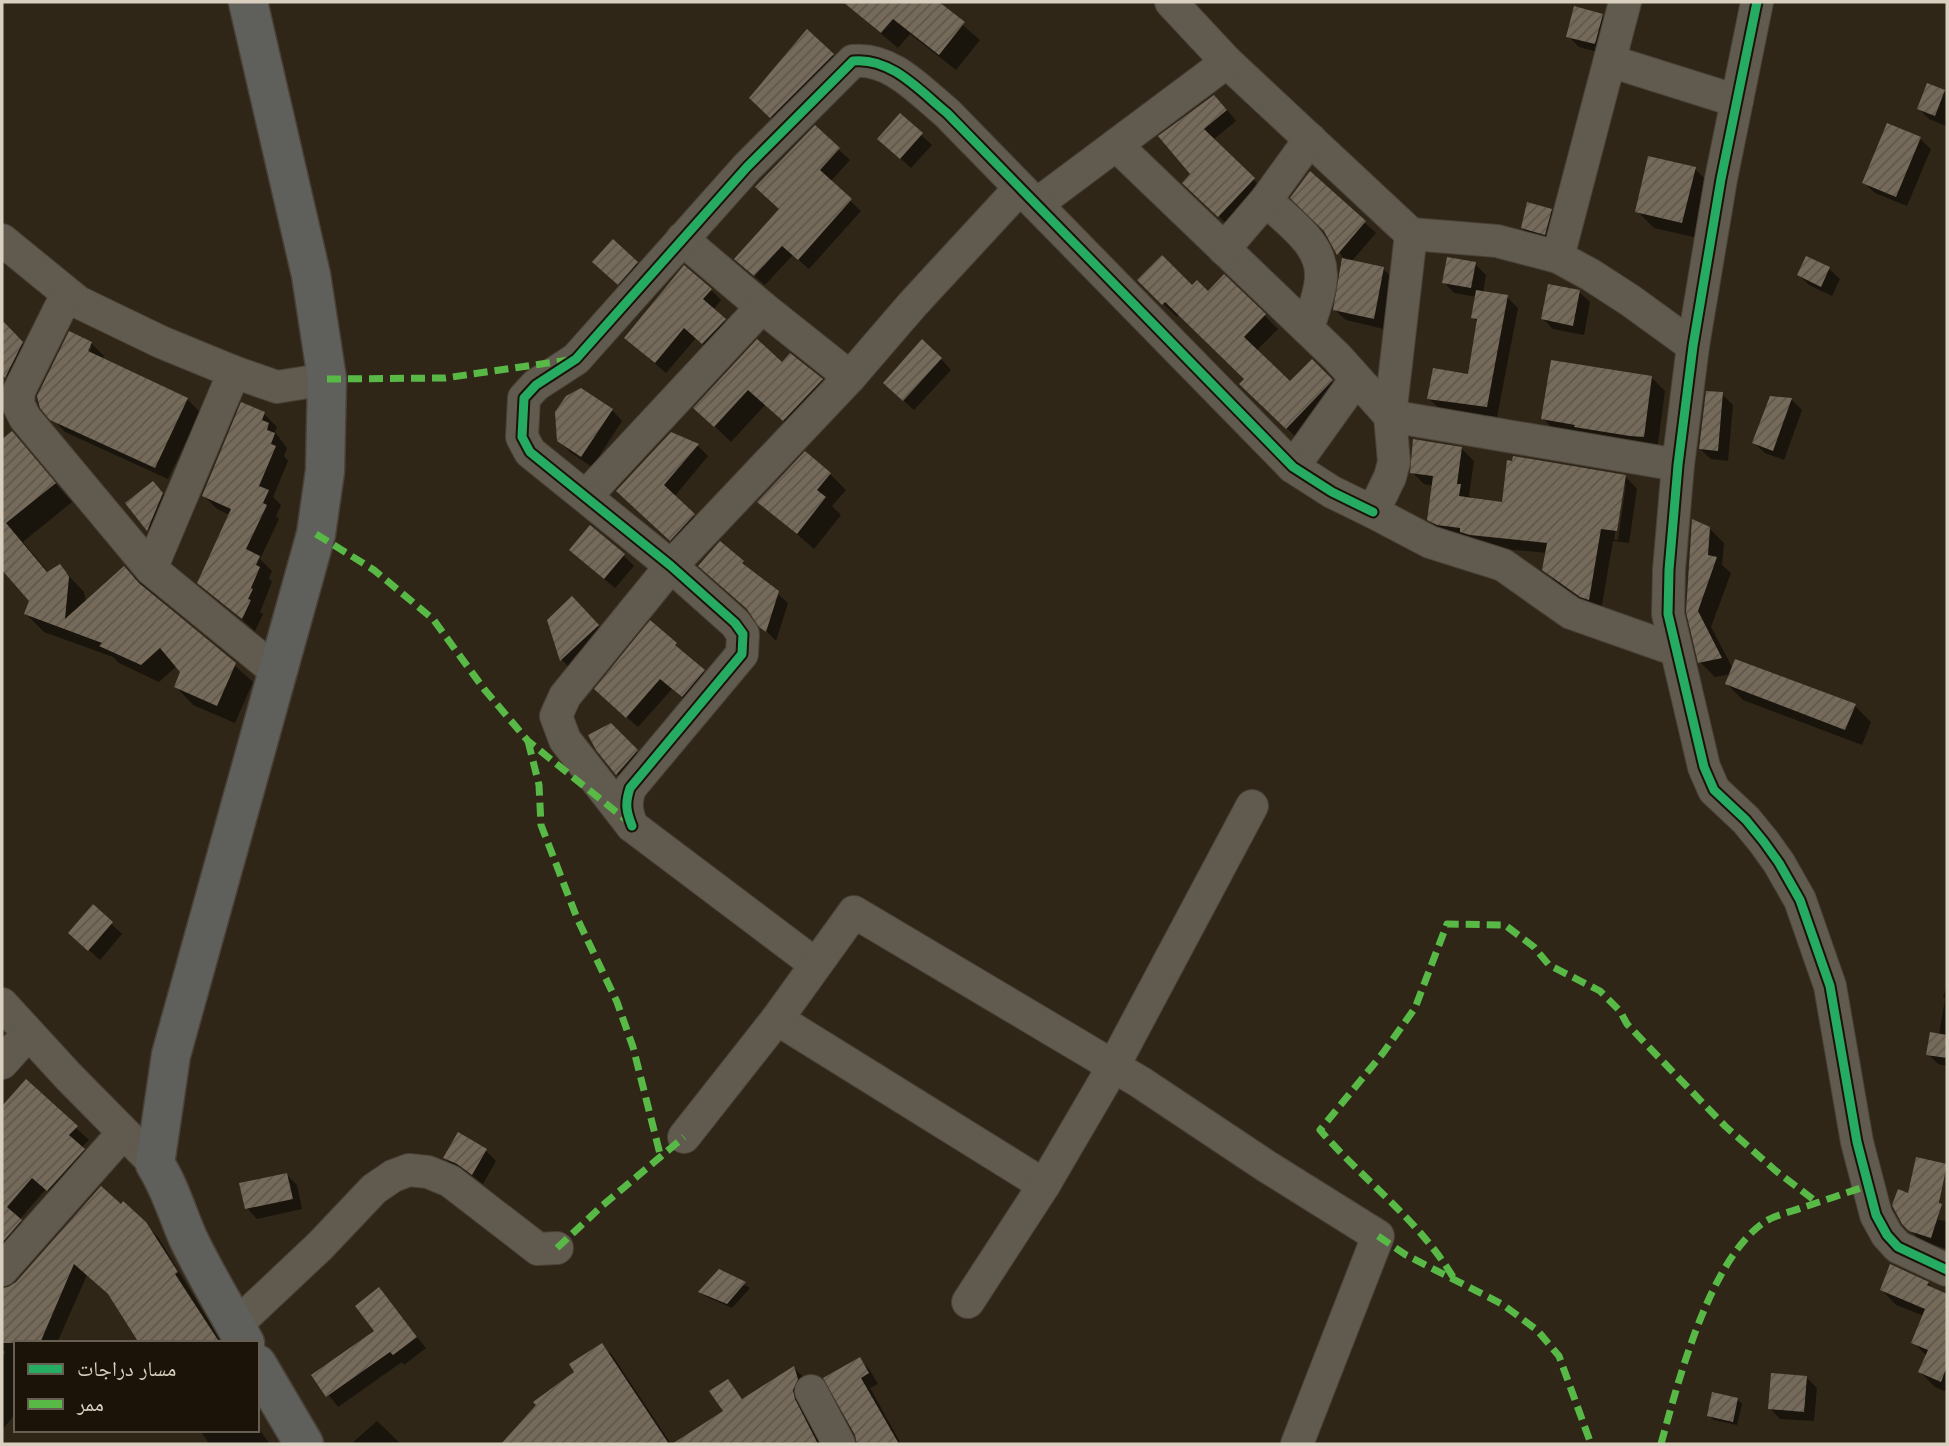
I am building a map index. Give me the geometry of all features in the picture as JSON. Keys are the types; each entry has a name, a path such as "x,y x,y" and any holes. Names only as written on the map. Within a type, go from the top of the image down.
{"main road":[{"path":"240,1334 190,1242 173,1205 166,1181 155,1164 172,1055 316,534 325,471 327,379 311,275 248,2"},
{"path":"259,1367 304,1444"}],"street":[{"path":"1171,2 1227,62 1410,234 1497,241 1558,257 1631,300 1693,346"},
{"path":"1558,257 1625,2"},
{"path":"1757,2 1721,179 1693,346 1678,465 1668,614 1704,766 1714,790 1746,820 1779,863 1800,900 1830,986 1857,1142 1876,1215 1886,1235 1898,1247 1947,1270"},
{"path":"632,825 626,811 626,800 631,788 742,654 743,634 735,623 670,566 530,452 522,437 524,398 536,385 576,359 747,167 853,61 867,60 893,69 947,113 1293,467 1332,492 1430,542 1503,565 1571,613 1676,650"},
{"path":"1610,61 1737,101"},
{"path":"815,964 632,825 565,740 556,716 565,696 670,566 850,377 912,305 1028,196 1116,145 1227,62"},
{"path":"1224,249 1266,200 1310,139"},
{"path":"1116,145 1308,329 1390,416 1678,465"},
{"path":"1266,200 1311,244 1319,258 1322,279 1308,329"},
{"path":"1373,512 1390,477 1394,462 1390,416 1410,234"},
{"path":"682,239 850,377"},
{"path":"2,240 67,294 122,325 277,387 327,379"},
{"path":"67,294 19,391 19,404 24,418 151,569 277,672"},
{"path":"586,496 762,307"},
{"path":"151,569 234,372"},
{"path":"1293,467 1356,379"},
{"path":"968,1302 1044,1185 1113,1068 1252,806"},
{"path":"684,1137 777,1019 854,912 1140,1082 1378,1236 1297,1444"},
{"path":"2,1003 28,1034 155,1164"},
{"path":"777,1019 1044,1185"},
{"path":"2,1063 28,1034"},
{"path":"2,1270 124,1133"},
{"path":"240,1334 374,1189 393,1176 409,1170 428,1172 450,1181 538,1249 557,1248"},
{"path":"811,1391 839,1444"}],"building":[{"path":"843,2 939,2 965,22 939,55 893,19 881,33"},
{"path":"1574,6 1603,14 1595,44 1566,37"},
{"path":"807,29 834,54 770,118 749,98"},
{"path":"1927,83 1945,90 1935,116 1917,109"},
{"path":"1214,95 1227,110 1204,129 1255,178 1218,217 1182,183 1190,174 1158,136"},
{"path":"900,113 923,133 900,159 877,139"},
{"path":"1887,123 1921,137 1896,197 1862,183"},
{"path":"815,125 840,148 820,170 852,199 798,260 782,246 754,276 734,259 779,209 755,187"},
{"path":"1648,156 1696,167 1682,223 1635,212"},
{"path":"1310,171 1366,221 1337,255 1324,231 1290,198"},
{"path":"1527,202 1552,209 1545,235 1521,228"},
{"path":"613,239 638,262 618,285 592,262"},
{"path":"1162,255 1192,285 1197,280 1208,291 1224,274 1266,314 1244,337 1290,381 1312,359 1333,380 1286,429 1239,384 1244,379 1165,302 1162,305 1137,280"},
{"path":"1806,256 1830,267 1821,287 1797,275"},
{"path":"1447,257 1476,262 1471,288 1442,283"},
{"path":"1342,258 1384,267 1374,319 1333,310"},
{"path":"684,265 712,289 703,299 726,319 702,344 684,328 655,363 624,338"},
{"path":"1548,284 1580,290 1573,326 1541,319"},
{"path":"1476,290 1508,295 1487,407 1427,399 1433,368 1468,374 1477,319 1471,318"},
{"path":"2,320 23,342 5,378 2,374"},
{"path":"69,331 92,342 88,351 188,398 155,468 50,420 40,408 37,396"},
{"path":"757,339 782,362 790,353 823,379 783,421 748,390 714,427 693,408"},
{"path":"922,339 942,358 903,401 883,383"},
{"path":"1551,360 1652,376 1644,437 1574,427 1575,425 1541,419"},
{"path":"581,388 613,409 581,457 557,441 555,412 566,396"},
{"path":"1706,391 1723,392 1718,451 1699,449"},
{"path":"1770,396 1792,398 1773,451 1752,443"},
{"path":"241,402 265,412 262,420 269,423 267,430 275,433 271,444 276,446 259,486 269,490 263,503 267,505 246,549 260,556 256,565 260,567 248,599 251,600 242,619 197,583 231,509 202,496"},
{"path":"12,431 56,483 6,523 47,572 60,564 66,572 69,577 65,619 124,566 139,583 236,663 217,706 174,687 180,672 160,648 141,665 99,646 102,643 24,614 29,601 2,570 2,439"},
{"path":"671,432 699,444 664,485 695,514 670,541 616,491"},
{"path":"1413,439 1462,447 1457,484 1461,484 1459,496 1502,502 1507,460 1512,461 1513,456 1626,475 1617,531 1601,529 1589,600 1580,597 1542,570 1547,543 1470,535 1460,532 1460,528 1437,525 1427,520 1433,476 1410,473"},
{"path":"805,451 831,473 817,490 826,497 797,534 757,502"},
{"path":"153,481 163,493 147,531 125,503"},
{"path":"1692,519 1710,527 1708,555 1717,557 1698,611 1722,658 1698,663 1686,612"},
{"path":"590,525 625,554 604,579 569,550"},
{"path":"720,541 744,561 742,563 779,591 766,632 759,627 747,609 698,566"},
{"path":"572,596 599,625 560,661 547,620"},
{"path":"650,620 705,670 682,697 660,679 626,718 594,689"},
{"path":"1735,659 1856,704 1845,730 1725,684"},
{"path":"611,723 638,750 616,775 588,735"},
{"path":"93,904 113,922 88,951 68,933"},
{"path":"1930,1032 1947,1035 1947,1058 1926,1055"},
{"path":"26,1079 78,1126 69,1135 85,1149 47,1191 32,1178 7,1207 22,1220 2,1243 2,1106"},
{"path":"458,1132 487,1149 472,1175 443,1158"},
{"path":"1916,1157 1947,1164 1939,1203 1942,1204 1931,1238 1909,1231 1892,1205 1898,1189 1908,1193"},
{"path":"287,1173 293,1199 245,1209 239,1183"},
{"path":"101,1186 146,1222 178,1272 175,1274 219,1341 138,1341 108,1294 74,1264 41,1341 2,1343 2,1288 16,1282"},
{"path":"1890,1264 1929,1282 1927,1285 1947,1294 1947,1366 1941,1382 1918,1372 1928,1350 1911,1343 1925,1309 1880,1290"},
{"path":"719,1269 746,1282 727,1304 698,1292"},
{"path":"379,1287 417,1337 393,1355 390,1352 326,1397 311,1375 374,1331 355,1306"},
{"path":"602,1343 669,1444 501,1444 536,1405 533,1402 574,1372 569,1364"},
{"path":"860,1357 869,1373 861,1378 899,1444 857,1444 855,1435 823,1378"},
{"path":"794,1366 798,1379 793,1390 795,1399 818,1444 672,1444 723,1411 709,1391 728,1379 742,1399"},
{"path":"1771,1373 1807,1376 1804,1412 1768,1409"},
{"path":"1712,1392 1738,1398 1733,1422 1707,1416"}],"marked path":[{"path":"327,379 445,378 569,360"},
{"path":"316,534 374,570 433,619 484,689 528,741 630,823"},
{"path":"528,741 539,785 541,825 577,918 617,1002 633,1047 661,1158"},
{"path":"1453,1277 1424,1237 1320,1130 1383,1053 1415,1008 1447,924 1505,925 1534,947 1549,965 1600,991 1620,1011 1627,1024 1725,1126 1776,1171 1818,1203"},
{"path":"557,1248 603,1205 684,1137"},
{"path":"1661,1444 1699,1323 1728,1262 1746,1238 1774,1217 1867,1186"},
{"path":"1378,1236 1406,1255 1502,1304 1537,1330 1559,1356 1591,1444"}],"cycle path":[{"path":"1757,2 1721,179 1693,346 1678,465 1668,614 1704,767 1714,790 1746,820 1779,863 1800,900 1830,986 1857,1142 1876,1215 1887,1235 1898,1247 1947,1270"},
{"path":"632,826 627,807 630,788 742,654 743,634 735,623 671,566 530,452 522,437 524,398 536,385 576,359 747,167 853,61 867,61 892,70 947,113 1293,467 1332,492 1373,512"}]}
